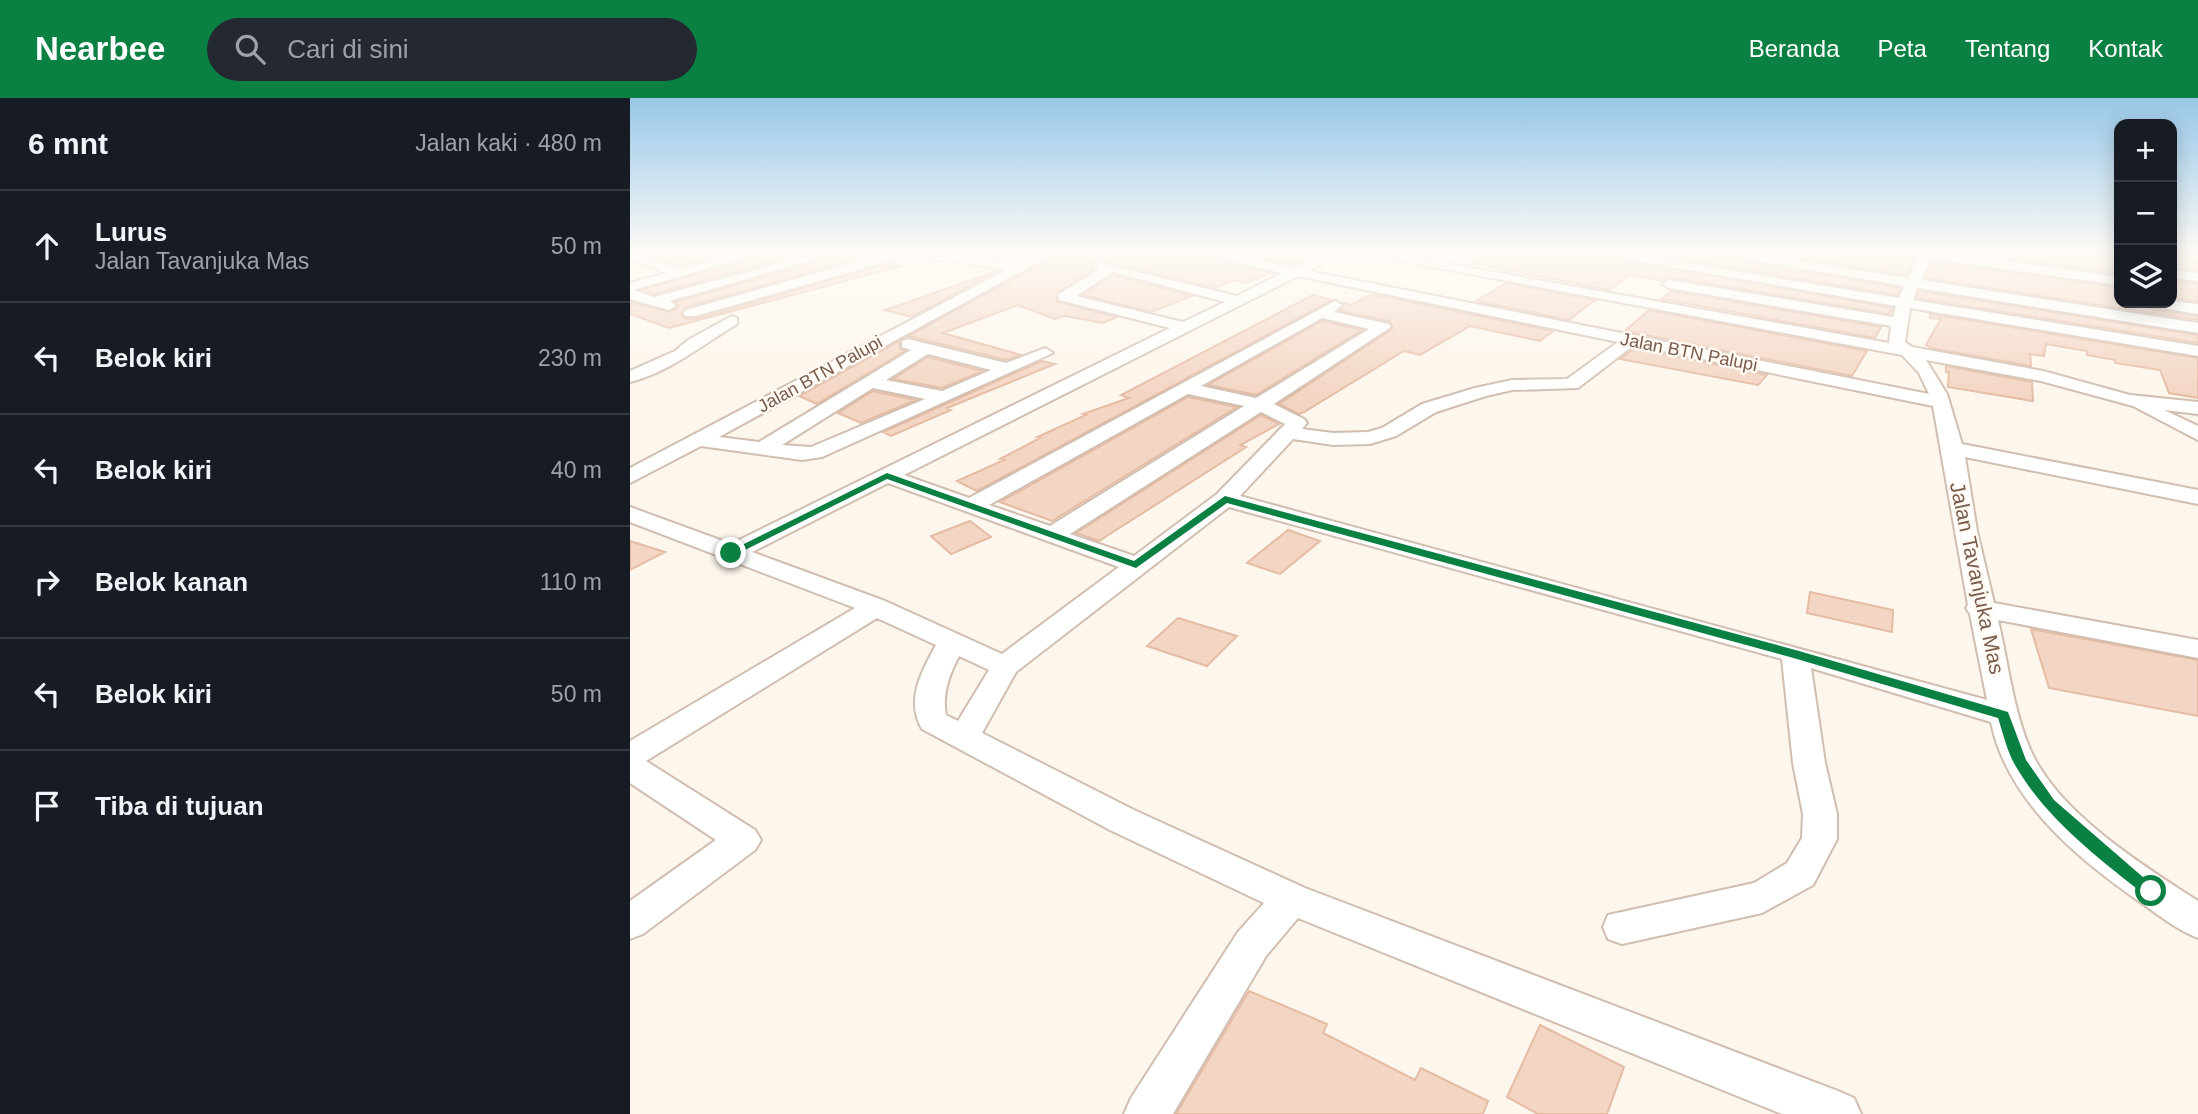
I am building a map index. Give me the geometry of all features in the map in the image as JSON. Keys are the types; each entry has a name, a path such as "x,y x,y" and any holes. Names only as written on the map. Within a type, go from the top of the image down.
{"street":[{"path":"691,313 734,300"},
{"name":"Jalan BTN Palupi","path":"630,477 957,300"},
{"path":"1078,300 1183,327"},
{"path":"731,553 1235,300"},
{"path":"972,505 1344,300"},
{"name":"Jalan BTN Palupi","path":"1431,300 1941,402"},
{"name":"Jalan BTN Palupi","path":"1627,300 2069,382 2135,401 2198,408"},
{"path":"1606,335 1651,300"},
{"path":"1768,300 1898,322"},
{"path":"1884,300 2198,351"},
{"path":"1907,300 1898,322 1897,342 1922,365 1941,402"},
{"path":"2016,300 2198,328"},
{"path":"630,377 681,355 694,343 732,321 691,313 655,301"},
{"path":"2177,306 2198,309"},
{"path":"2160,308 2162,345"},
{"path":"1052,535 1383,327 1320,313"},
{"path":"886,337 1008,369"},
{"path":"1290,433 1333,439 1370,438 1390,432 1416,414 1444,402 1506,385 1572,384 1588,369 1631,340"},
{"path":"762,449 924,349"},
{"path":"700,440 802,454 825,450 1045,353"},
{"path":"868,382 945,397"},
{"path":"964,738 1005,666 1225,499 1297,423 1291,417 1258,406 1183,387"},
{"path":"2135,401 2169,422 2198,434"},
{"name":"Jalan Tavanjuka Mas","path":"1941,402 1979,607 2004,715 2020,761 2049,804 2094,846 2151,891 2198,921"},
{"path":"1951,447 2198,497"},
{"path":"887,476 1136,565"},
{"path":"1225,499 1795,654 2004,715"},
{"path":"630,514 876,607 1005,666"},
{"path":"630,755 876,607"},
{"path":"1979,607 2198,649"},
{"path":"952,642 932,684 928,708 933,720 964,738 1122,820 1292,899 1838,1114"},
{"path":"1622,927 1762,897 1800,874 1819,839 1820,814 1809,763 1795,654"},
{"path":"630,767 743,840 630,922"},
{"path":"1147,1114 1252,944 1292,899"}],"building":[{"path":"709,300 685,307 681,315 686,319 697,319 761,300 772,300 669,328 630,314 630,302 670,312 679,306 675,302"},
{"path":"913,300 943,300 912,317 885,310"},
{"path":"974,300 1057,300 1117,317 1103,323 1065,316 1055,319 1018,305 943,333 1021,355 1006,360 908,336"},
{"path":"1105,300 1181,300 1151,312"},
{"path":"1303,300 1331,300 977,491 957,481 1004,460 1000,459 1040,438 1037,437 1086,415 1083,414 1129,398 1121,395"},
{"path":"1360,300 1404,300 1553,331 1540,341 1470,326 1420,355 1404,351 1304,412 1299,414 1279,404 1392,329 1390,321 1340,311 1343,303 1351,305"},
{"path":"1477,300 1594,300 1569,320"},
{"path":"1670,300 1727,300 1881,327 1875,338"},
{"path":"1808,300 1851,300 1893,308 1889,314"},
{"path":"1931,300 1979,300 2198,335 2198,343"},
{"path":"2071,300 2114,300 2114,307"},
{"path":"2120,308 2151,308 2198,316 2198,320"},
{"path":"1649,310 1867,351 1852,376 1625,331"},
{"path":"1930,314 2198,358 2198,398 2169,393 2160,370 2115,363 2115,360 2087,355 2087,351 2046,344 2044,356 2030,354 2031,366 1935,349 1926,345 1941,319 1930,318"},
{"path":"1322,321 1362,330 1256,395 1208,385"},
{"path":"899,341 900,349 905,351 817,404 799,396"},
{"path":"1635,348 1767,375 1758,385 1620,359"},
{"path":"928,357 983,371 942,388 893,379"},
{"path":"1042,361 1055,364 947,408 951,410 891,436 883,432"},
{"path":"1946,366 2032,382 2033,401 1948,387 1949,372 1946,372"},
{"path":"873,391 916,400 861,423 838,413"},
{"path":"1188,397 1237,407 1052,521 1000,502"},
{"path":"1261,415 1279,424 1240,445 1246,447 1099,541 1076,533"},
{"path":"970,521 991,537 951,554 931,536"},
{"path":"1288,530 1320,541 1280,574 1247,563"},
{"path":"630,541 665,552 630,570"},
{"path":"1810,592 1893,610 1892,632 1807,613"},
{"path":"1178,618 1237,636 1207,666 1147,646"},
{"path":"2031,629 2198,660 2198,716 2049,688"},
{"path":"1249,991 1327,1024 1323,1033 1415,1080 1421,1068 1488,1101 1483,1114 1176,1114"},
{"path":"1540,1025 1624,1067 1607,1114 1538,1114 1507,1097"}],"route":[{"path":"731,553 887,476 1136,565 1225,499 1795,654 2004,715 2020,761 2049,804 2094,846 2151,891"}]}
